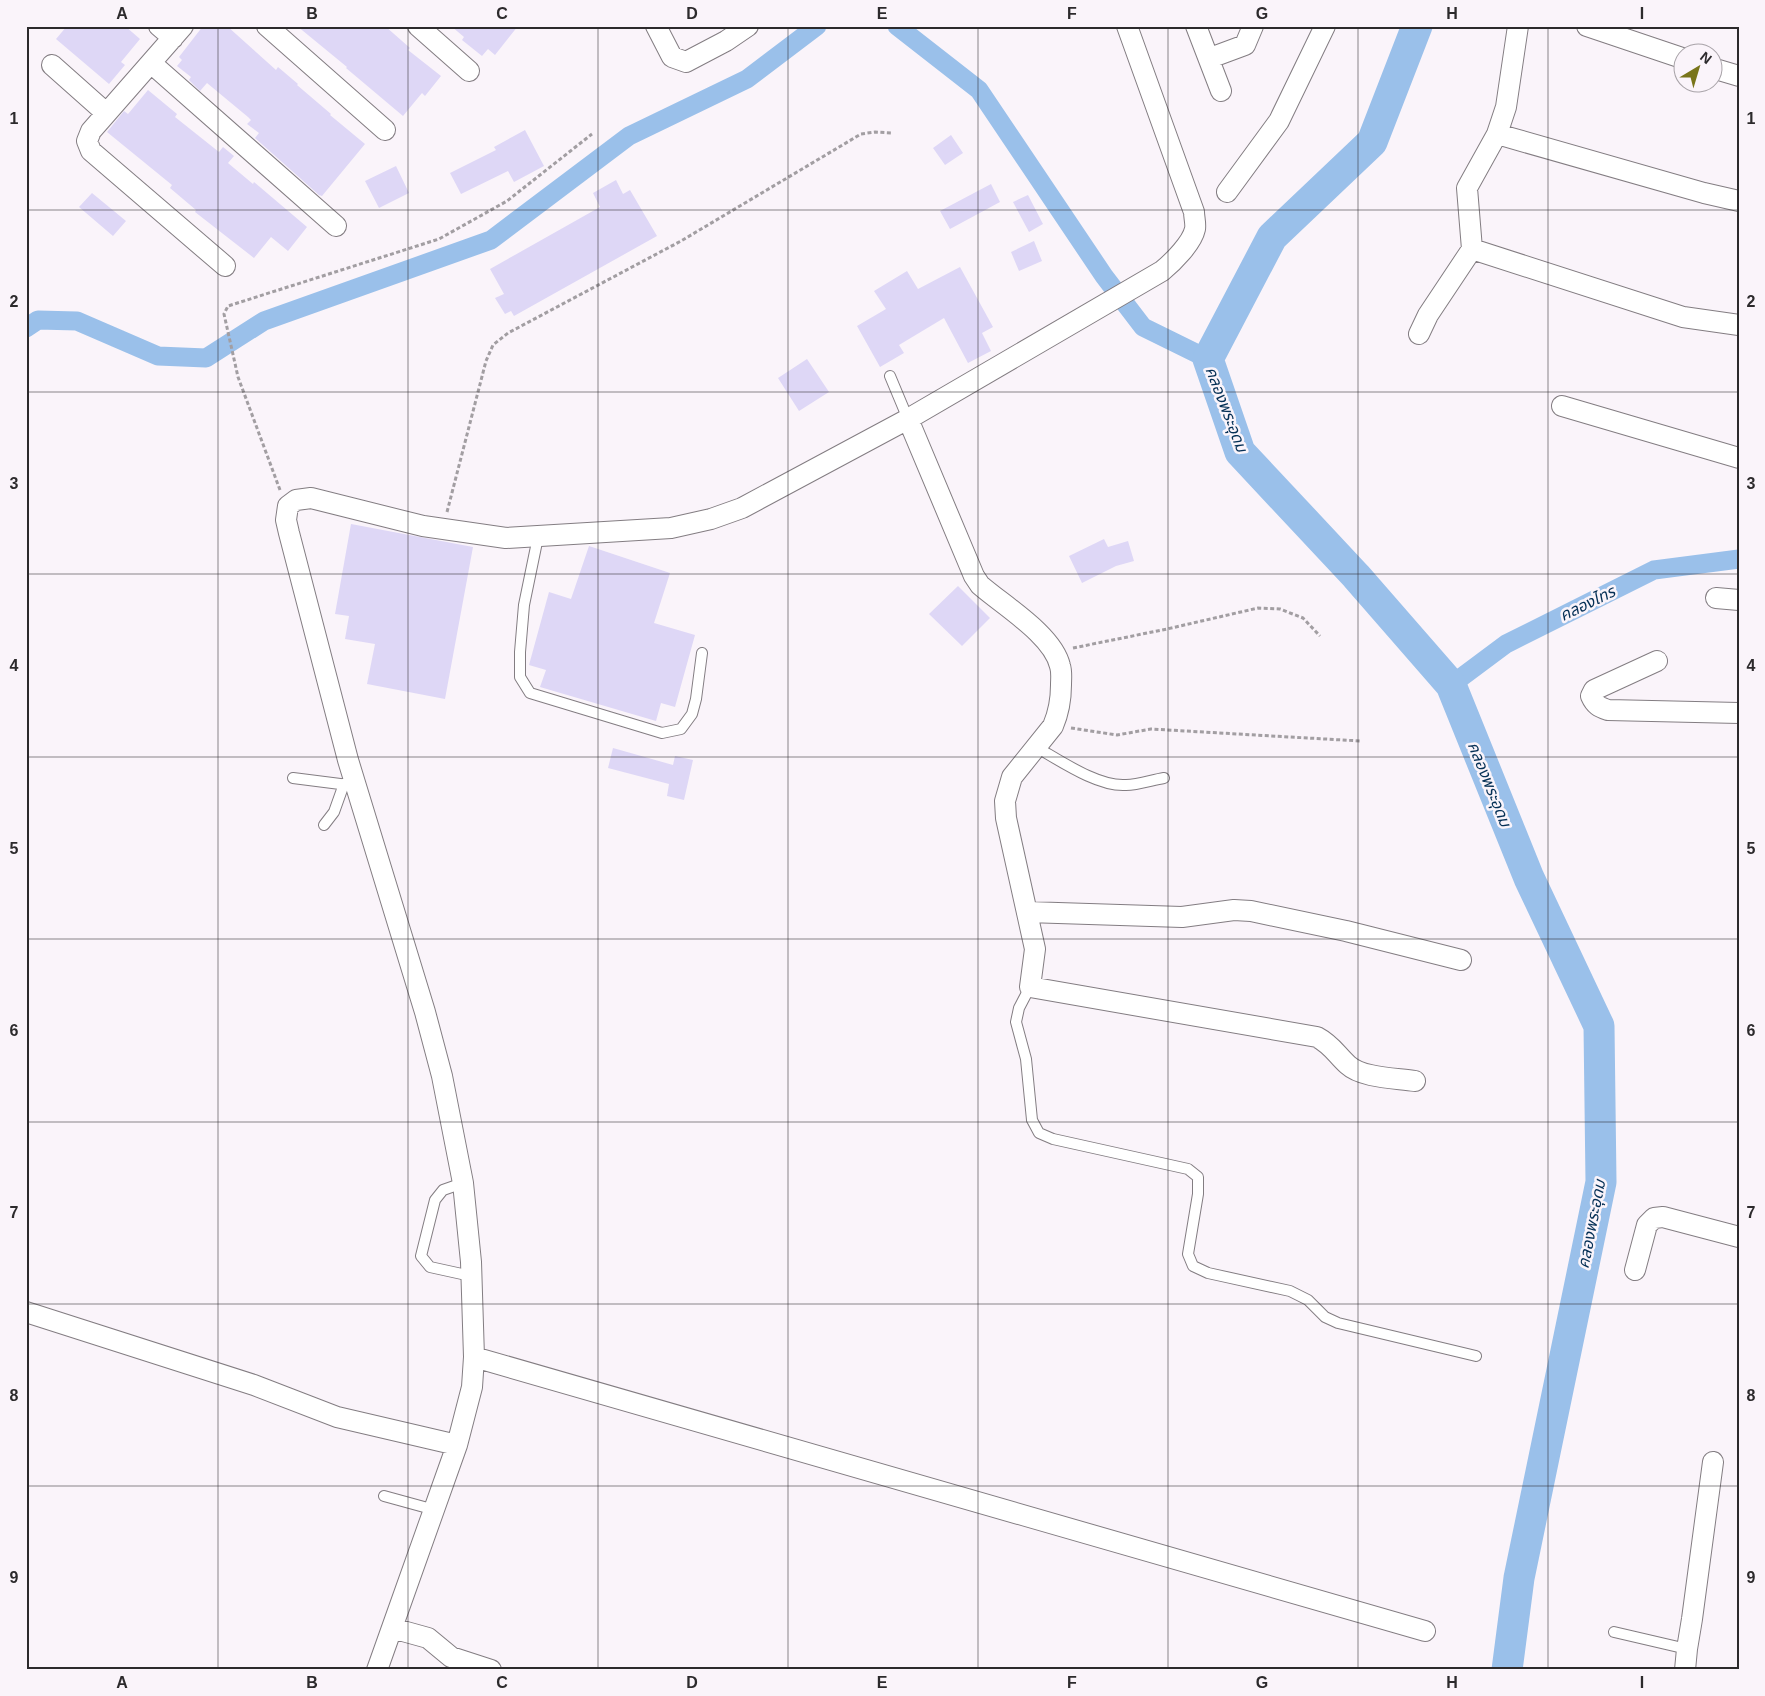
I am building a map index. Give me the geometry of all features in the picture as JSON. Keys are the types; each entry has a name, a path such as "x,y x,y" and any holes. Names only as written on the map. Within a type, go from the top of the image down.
{"street":[{"path":"267,26 385,130"},
{"path":"418,26 469,71"},
{"path":"656,26 672,57 686,62 726,41 748,26"},
{"path":"377,1670 458,1445 472,1387 474,1357 471,1276 463,1183 442,1076 425,1012 350,785 286,520 288,506 296,500 311,498 443,529 506,538 670,528 711,519 742,508 908,419 1149,278 1173,262 1188,243 1195,229 1194,212 1127,26"},
{"path":"1196,26 1210,58 1221,91"},
{"path":"1210,58 1246,46 1254,26"},
{"path":"1227,192 1279,121 1324,26"},
{"path":"1419,334 1428,315 1472,249 1467,188 1497,134 1506,107 1518,26"},
{"path":"1587,26 1672,55"},
{"path":"172,30 151,63 91,131 87,141 90,151 225,266"},
{"path":"151,63 336,226"},
{"path":"52,65 106,113"},
{"path":"1722,71 1739,76"},
{"path":"1497,134 1704,193 1739,201"},
{"path":"1472,249 1683,317 1739,325"},
{"path":"1562,406 1739,458"},
{"path":"908,419 974,576 980,585 1044,638 1055,652 1061,666 1061,697 1053,726 1012,778 1005,801 1006,818 1034,950 1030,987 1317,1037 1334,1048 1348,1065 1359,1072 1415,1081"},
{"path":"1716,598 1739,600"},
{"path":"1657,661 1594,690 1591,696 1594,702 1598,707 1608,710 1739,713"},
{"path":"1026,912 1182,917 1234,910 1251,911 1346,931 1461,960"},
{"path":"1635,1270 1647,1225 1654,1218 1663,1217 1739,1237"},
{"path":"26,1312 254,1384 337,1417 458,1445"},
{"path":"474,1357 1424,1631"},
{"path":"1685,1670 1713,1462"},
{"path":"392,1628 428,1638 451,1657 491,1670"}],"lane":[{"path":"890,376 908,419"},
{"path":"538,537 524,605 520,652 520,677 530,692 662,733 681,729 692,714 696,699 702,653"},
{"path":"1036,747 1074,769 1107,783 1125,786 1164,778"},
{"path":"293,778 350,785 324,825"},
{"path":"1030,987 1019,1008 1016,1022 1026,1059 1032,1120 1039,1133 1053,1139 1188,1169 1198,1176 1198,1194 1188,1254 1193,1266 1208,1273 1290,1291 1308,1300 1325,1317 1338,1323 1476,1356"},
{"path":"463,1183 444,1190 435,1200 421,1256 430,1267 471,1276"},
{"path":"384,1496 435,1510"},
{"path":"1614,1632 1687,1649"}],"path":[{"path":"443,529 486,361 493,345 508,333 681,241 861,134 875,132 892,133"},
{"path":"288,506 272,472 238,377 224,314 228,306 439,239 507,201 592,134"},
{"path":"1055,652 1258,608 1280,609 1303,618 1320,636"},
{"path":"1053,726 1117,735 1151,729 1360,741"}],"building":[{"path":"67,26 125,26 140,39 121,62 125,65 109,84 56,39"},
{"path":"203,26 227,26 276,70 278,67 298,84 330,115 365,144 322,196 255,138 259,133 247,124 251,120 248,117 207,83 200,91 189,80 191,77 177,66 182,60 179,57"},
{"path":"297,26 385,26 410,48 408,50 441,76 425,96 422,93 403,116"},
{"path":"451,26 518,26 495,55 488,49 482,56 462,40 464,37"},
{"path":"148,90 177,114 175,117 219,152 223,147 234,156 228,163 253,184 254,182 307,227 288,251 271,237 254,258 195,212 196,210 170,188 172,185 107,132 124,111 128,114"},
{"path":"525,130 544,166 514,182 508,171 461,194 450,173 496,150 494,147"},
{"path":"951,135 963,153 945,165 933,148"},
{"path":"396,166 409,193 379,208 365,181"},
{"path":"616,180 623,194 630,190 657,236 514,316 511,311 505,314 495,298 504,294 490,269 600,207 593,193"},
{"path":"991,184 1000,202 950,229 940,211"},
{"path":"92,193 126,221 113,236 79,207"},
{"path":"1028,195 1043,224 1029,232 1013,202"},
{"path":"1034,241 1042,261 1019,271 1011,252"},
{"path":"960,267 993,327 982,333 991,351 968,363 944,318 899,345 904,353 880,367 857,326 886,309 874,291 907,271 918,289"},
{"path":"807,359 829,392 799,411 778,378"},
{"path":"351,524 473,547 445,699 367,684 375,644 345,639 349,616 335,614"},
{"path":"1104,539 1108,547 1128,541 1134,561 1116,566 1082,583 1069,556"},
{"path":"589,546 670,573 654,623 695,635 675,707 661,703 656,721 540,687 546,670 529,665 549,592 571,599"},
{"path":"958,586 990,618 962,646 929,614"},
{"path":"613,748 673,765 675,756 693,760 684,800 667,796 669,784 608,768"}],"waterway":[{"path":"26,328 38,320 77,321 158,356 206,358 264,321 491,240 629,136 747,79 817,26"},
{"path":"897,26 979,90 1104,276 1143,327 1208,359"},
{"name":"คลองพระอุดม","path":"1417,26 1372,142 1272,237 1208,359 1240,452 1356,576 1451,685 1529,878 1599,1026 1601,1182 1519,1578 1507,1670"},
{"name":"คลองไทร","path":"1451,685 1506,644 1654,570 1739,559"}]}
